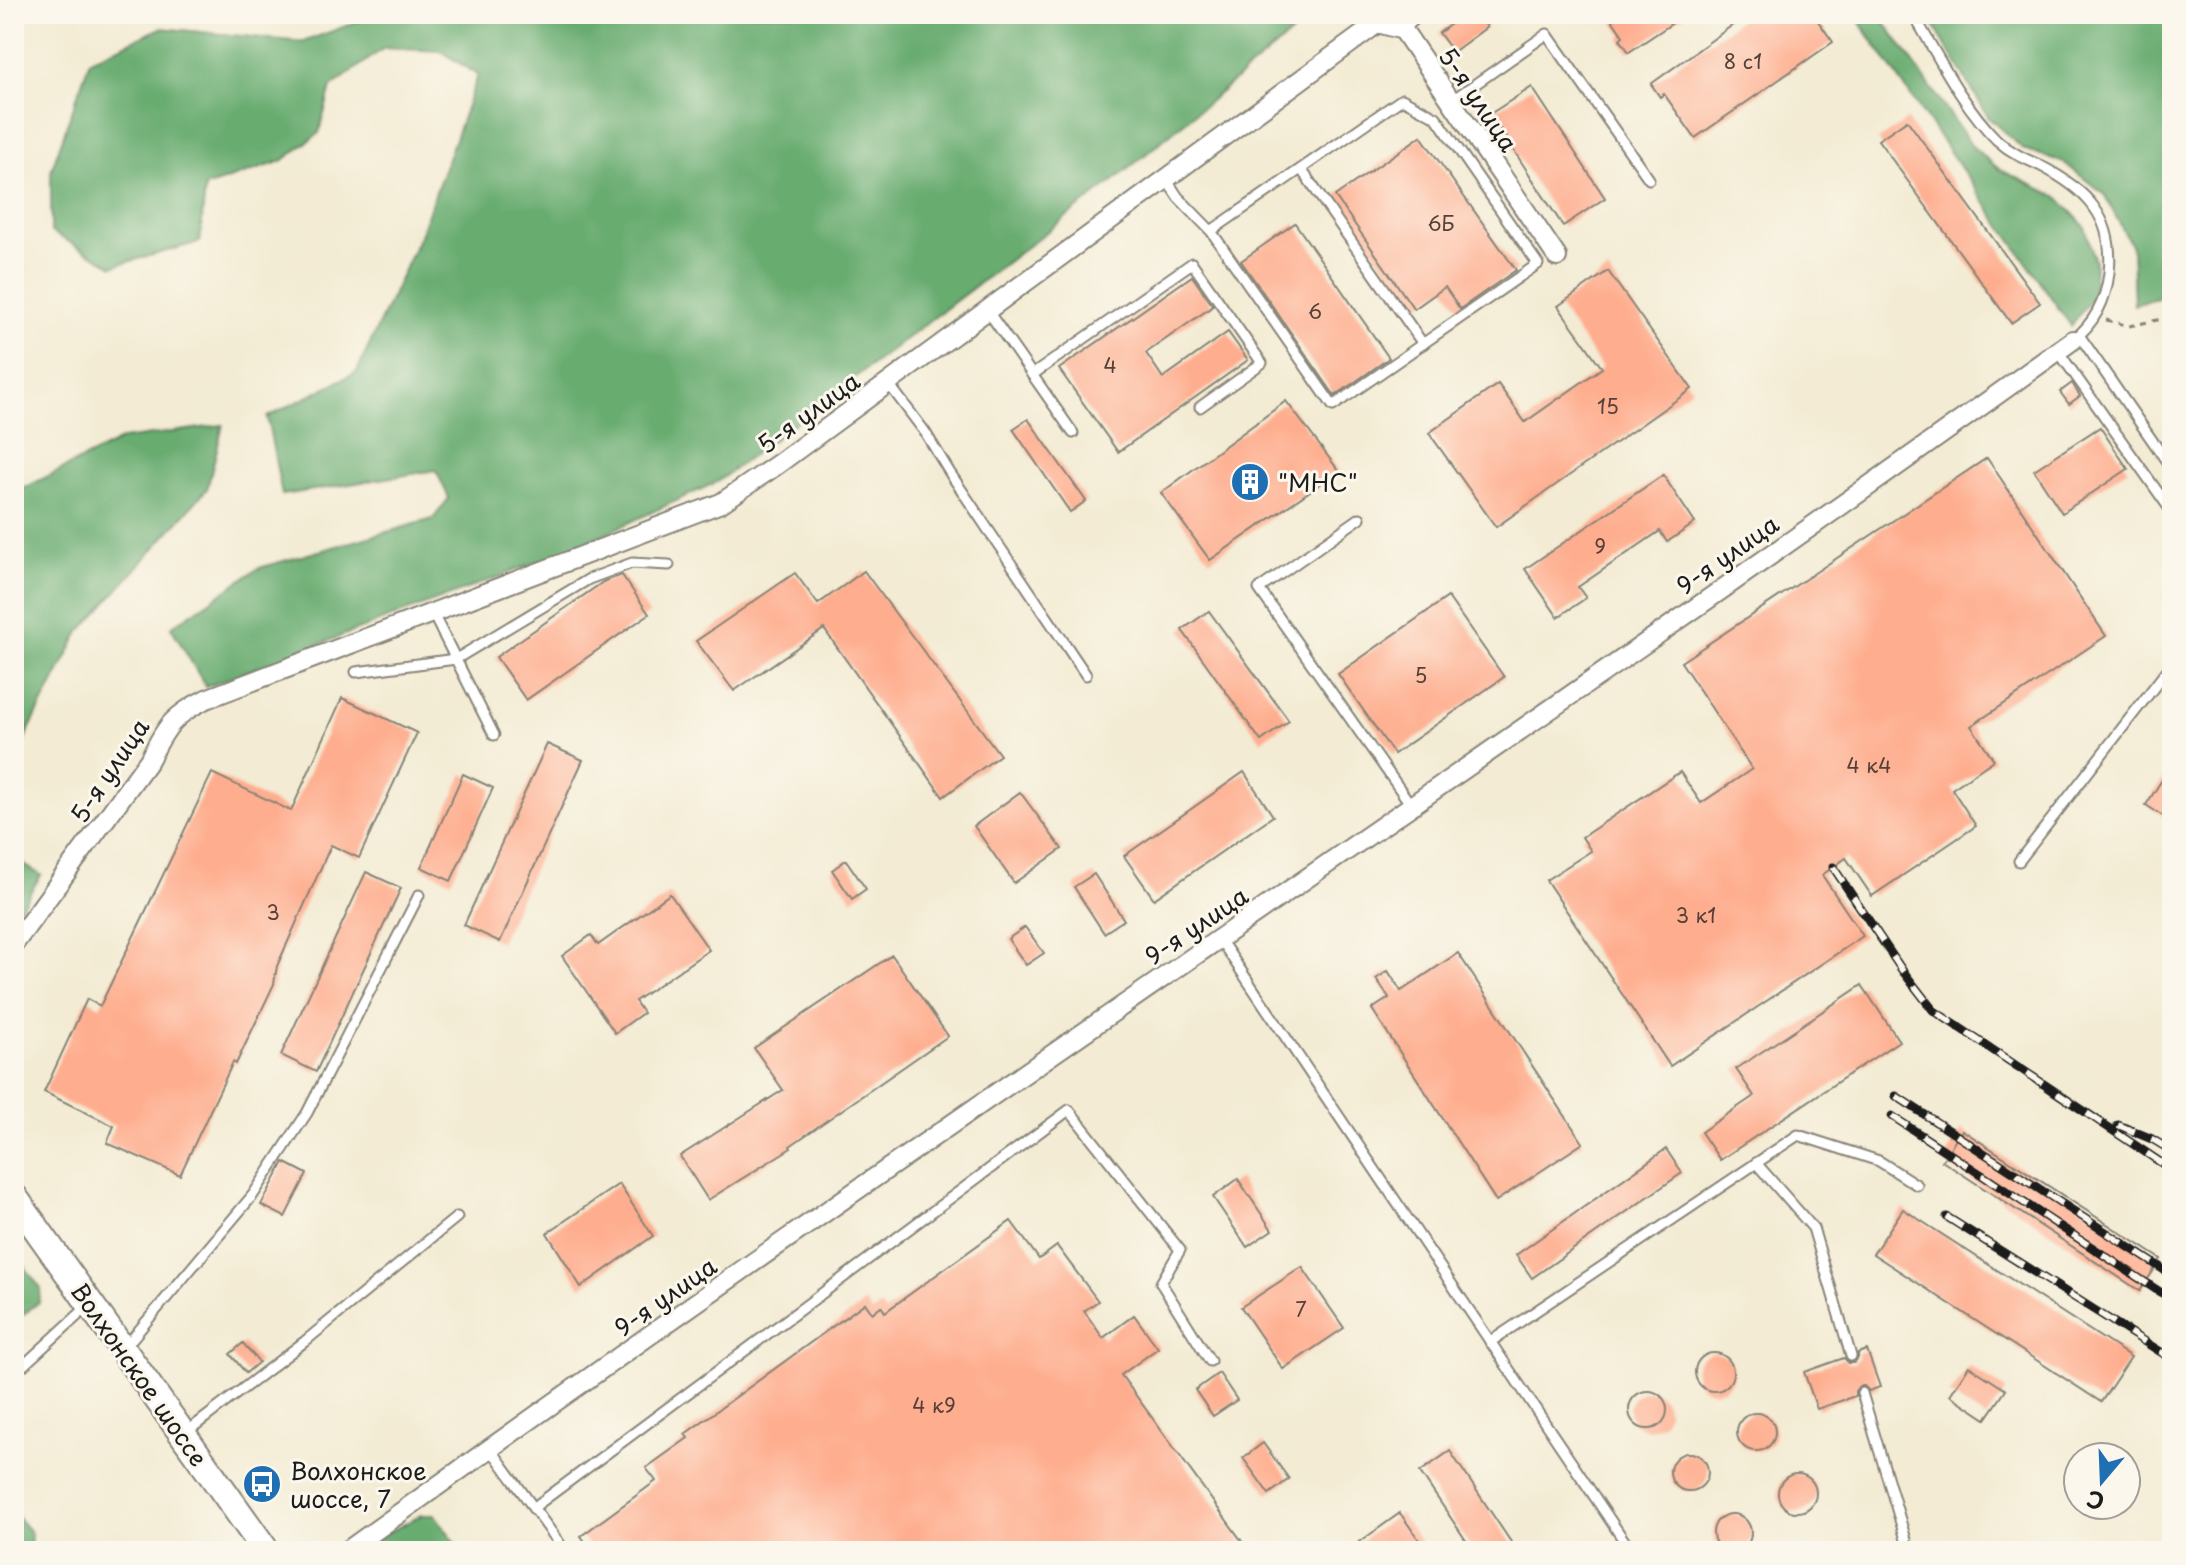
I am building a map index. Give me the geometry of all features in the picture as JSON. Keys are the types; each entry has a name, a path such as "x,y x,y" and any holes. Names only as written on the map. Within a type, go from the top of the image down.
{"main road":[{"name":"Волхонское шоссе","path":"14,1197 266,1551"}],"street":[{"name":"5-я улица","path":"14,944 149,760 166,728 183,710 721,503 1378,23 1403,30 1557,257"},
{"name":"9-я улица","path":"347,1551 2070,342"}],"lane":[{"path":"1403,30 1421,14"},
{"path":"1913,14 1959,91 1996,139 2016,155 2066,180 2101,215 2110,240 2106,294 2095,317 2070,342"},
{"path":"1451,101 1547,34 1649,179"},
{"path":"1166,179 1178,197 1211,231 1333,406 1538,264 1436,117 1402,99 1211,231"},
{"path":"1301,169 1423,344"},
{"path":"1032,375 1192,263 1262,363 1200,407"},
{"path":"987,310 1073,433"},
{"path":"2070,342 2172,469"},
{"path":"2070,342 2172,512"},
{"path":"888,383 925,432 1086,675"},
{"path":"1360,518 1259,589 1411,805"},
{"path":"356,672 456,659 589,579 632,563 669,565"},
{"path":"432,612 494,735"},
{"path":"2019,861 2172,664"},
{"path":"123,1350 253,1195 307,1113 419,895"},
{"path":"1219,938 1631,1551"},
{"path":"533,1508 1069,1110 1180,1250 1161,1283 1210,1361"},
{"path":"1490,1342 1798,1135 1879,1161 1917,1185"},
{"path":"1756,1163 1813,1228 1851,1356"},
{"path":"182,1435 304,1342 457,1217"},
{"path":"14,1374 90,1305"},
{"path":"1862,1393 1907,1543 1896,1551"},
{"path":"490,1448 565,1551"}],"path":[{"path":"2095,317 2129,326 2172,317"}],"green space":[{"path":"378,14 1315,14 1111,183 717,482 570,550 206,687 171,627 259,568 433,519 449,498 436,470 282,495 267,417 357,372 421,233 478,75 440,51 384,48 331,87 319,133 282,161 205,187 200,242 113,266 51,232 51,171 90,60 161,28 303,42"},
{"path":"1854,14 1879,14 1973,147 2000,170 2058,197 2085,227 2095,261 2093,296 2071,326"},
{"path":"1927,14 2172,14 2172,294 2134,305 2132,247 2104,194 2063,162 2023,149 1989,118"},
{"path":"223,425 207,489 79,633 14,759 14,493 123,439"},
{"path":"14,859 41,875 14,918"},
{"path":"14,1252 41,1289 39,1302 14,1318"},
{"path":"14,1513 31,1533 30,1551 14,1551"},
{"path":"421,1515 435,1515 462,1551 362,1551 381,1536"}],"building":[{"path":"1464,14 1478,14 1487,27 1453,52 1439,33"},
{"path":"1608,14 1686,14 1629,52 1620,39 1623,36"},
{"path":"1748,14 1813,14 1833,42 1695,138 1664,94 1660,97 1651,84"},
{"path":"1532,87 1605,198 1563,226 1490,114"},
{"path":"1907,120 2040,303 2011,323 1878,140"},
{"path":"1421,136 1516,270 1460,309 1445,287 1414,309 1335,196"},
{"path":"1295,223 1389,358 1335,396 1241,261"},
{"path":"1608,271 1692,389 1496,527 1429,433 1498,384 1525,422 1602,368 1558,306"},
{"path":"1192,276 1213,306 1146,353 1163,378 1228,332 1248,360 1118,452 1059,369"},
{"path":"2072,383 2080,396 2069,404 2060,392"},
{"name":"\"МНС\"","path":"1286,401 1339,471 1210,560 1161,493"},
{"path":"1028,419 1086,501 1070,512 1013,429"},
{"path":"2100,427 2128,469 2062,513 2034,470"},
{"path":"1987,458 2106,636 1971,726 1994,760 1952,789 1976,826 1872,896 1846,858 1822,875 1863,936 1670,1066 1546,880 1591,851 1582,837 1680,772 1701,803 1752,769 1681,662"},
{"path":"1663,475 1695,523 1667,542 1660,531 1578,587 1586,598 1558,617 1525,569"},
{"path":"864,571 1000,755 943,797 824,629 734,691 696,641 795,573 818,604"},
{"path":"622,575 649,614 526,700 496,657 603,582"},
{"path":"1448,597 1504,677 1394,754 1338,674"},
{"path":"1209,611 1289,721 1261,741 1182,630"},
{"path":"342,698 417,733 359,858 331,845 277,966 274,984 180,1175 107,1143 114,1126 44,1092 87,999 100,1006 212,773 291,811"},
{"path":"547,744 583,760 500,942 464,925"},
{"path":"2172,764 2172,822 2146,805"},
{"path":"1244,772 1273,816 1154,899 1124,856"},
{"path":"463,774 493,788 451,881 421,867"},
{"path":"1020,792 1062,849 1014,883 974,826"},
{"path":"846,860 866,889 852,899 832,870"},
{"path":"366,872 401,888 316,1072 281,1055"},
{"path":"1094,874 1124,920 1104,933 1074,887"},
{"path":"670,894 709,950 635,1001 643,1013 615,1033 562,956 591,935 598,945"},
{"path":"1025,927 1044,953 1026,965 1008,939"},
{"path":"1458,953 1583,1143 1496,1201 1372,1009 1389,998 1376,979 1388,971 1401,991"},
{"path":"892,955 948,1036 791,1148 708,1200 680,1156 783,1090 754,1048"},
{"path":"1862,985 1899,1041 1720,1160 1701,1132 1754,1096 1736,1069"},
{"path":"1962,1130 2161,1259 2140,1291 1942,1161"},
{"path":"1666,1149 1682,1173 1532,1278 1516,1255"},
{"path":"284,1162 307,1174 285,1217 261,1205"},
{"path":"1238,1179 1272,1230 1247,1247 1213,1197"},
{"path":"619,1184 653,1236 581,1287 547,1233"},
{"path":"1903,1209 2131,1357 2101,1402 1873,1254"},
{"path":"1011,1221 1039,1259 1057,1246 1098,1301 1084,1311 1103,1338 1134,1315 1158,1348 1121,1375 1249,1551 592,1551 581,1536 656,1481 646,1468 688,1438 685,1434 865,1303 872,1313 881,1306 885,1312"},
{"path":"1302,1267 1344,1328 1283,1369 1241,1307"},
{"path":"243,1343 259,1362 246,1373 230,1354"},
{"path":"1867,1350 1880,1387 1869,1391 1859,1386 1855,1396 1817,1409 1804,1372 1844,1358 1854,1363 1858,1353"},
{"path":"1714,1353 1728,1358 1733,1372 1728,1386 1714,1391 1700,1386 1695,1372 1700,1358"},
{"path":"1969,1366 2006,1390 1986,1419 1950,1395"},
{"path":"1219,1373 1237,1400 1213,1416 1195,1390"},
{"path":"1648,1391 1662,1396 1667,1410 1662,1424 1648,1429 1634,1424 1629,1410 1634,1396"},
{"path":"1756,1413 1770,1418 1775,1432 1770,1446 1756,1451 1742,1446 1737,1432 1742,1418"},
{"path":"1263,1443 1289,1479 1269,1494 1243,1458"},
{"path":"1450,1451 1517,1551 1473,1551 1420,1472"},
{"path":"1689,1453 1703,1458 1708,1472 1703,1486 1689,1491 1675,1486 1670,1472 1675,1458"},
{"path":"1797,1474 1811,1479 1816,1493 1811,1507 1797,1512 1783,1507 1778,1493 1783,1479"},
{"path":"1400,1513 1427,1551 1347,1551"},
{"path":"1732,1514 1746,1519 1751,1533 1746,1547 1732,1552 1718,1547 1713,1533 1718,1519"}],"railway":[{"path":"1833,867 1902,970 1933,1010 2172,1170"},
{"path":"1896,1096 2172,1275"},
{"path":"1892,1116 2172,1298"},
{"path":"2118,1125 2172,1151"},
{"path":"1947,1217 2172,1359"}],"place":[{"name":"\"МНС\"","path":"1250,482"},
{"name":"Волхонское шоссе, 7","path":"262,1484"}]}
